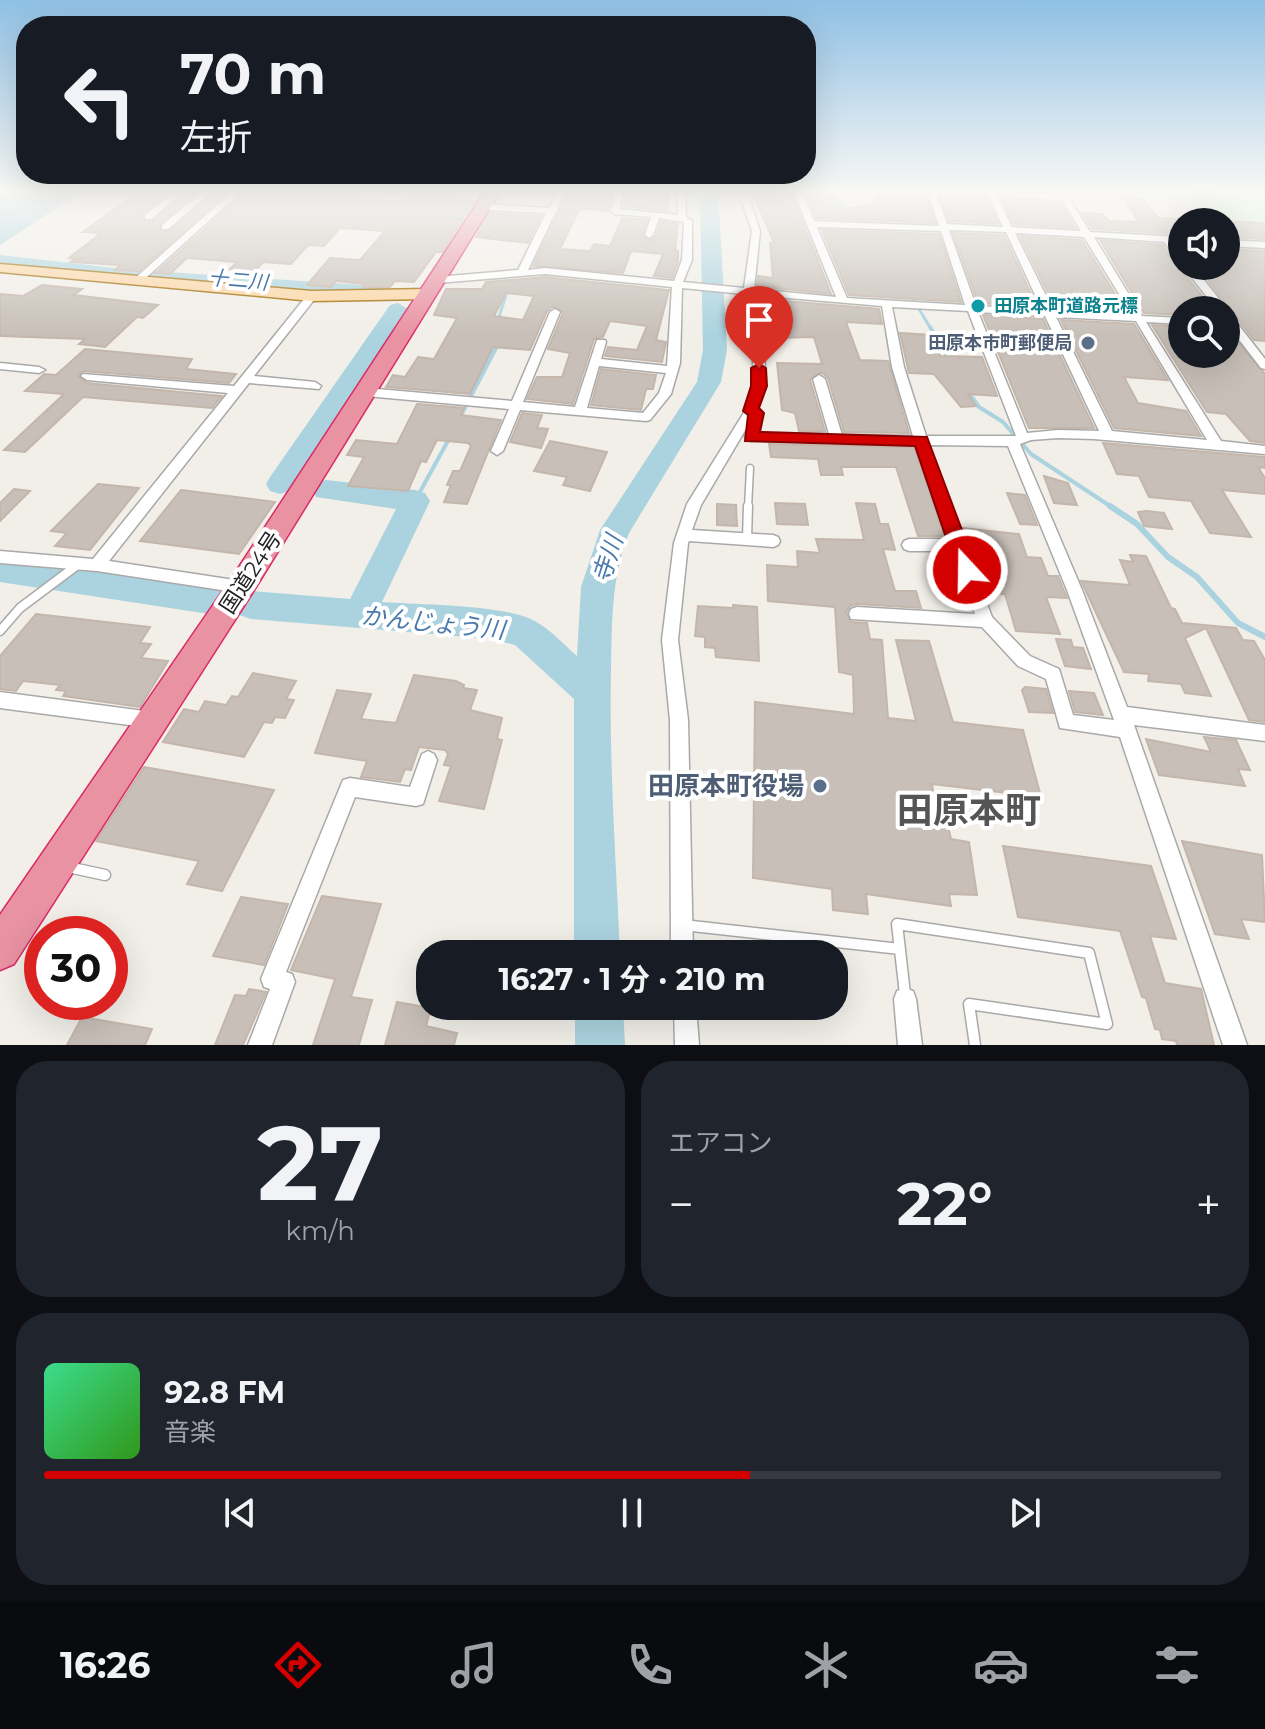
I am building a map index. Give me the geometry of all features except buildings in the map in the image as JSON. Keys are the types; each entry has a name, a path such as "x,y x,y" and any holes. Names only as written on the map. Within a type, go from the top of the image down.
{"highway":[{"name":"国道24号","path":"0,950 241,587 463,239"}],"main road":[{"path":"0,268 312,296 432,287"}],"street":[{"path":"136,282 185,239"},
{"path":"523,270 539,239"},
{"path":"366,392 646,417 665,394 672,370 679,285 687,260 688,239"},
{"path":"682,940 679,720 670,640 675,579 694,504 751,411 759,386 758,351 747,309 755,239"},
{"path":"818,239 843,301"},
{"path":"948,239 1018,439 1124,722 1235,1045"},
{"path":"1013,239 1108,437"},
{"path":"1091,239 1218,447"},
{"path":"1240,244 1265,245"},
{"path":"432,287 523,270 843,301 1168,320"},
{"path":"1199,280 1211,296"},
{"path":"97,565 312,296"},
{"path":"886,302 898,367 921,441 986,621 1024,661 1053,674 1066,722 1124,722 1265,733"},
{"path":"497,451 555,312"},
{"path":"1240,336 1265,366"},
{"path":"580,411 601,342"},
{"path":"597,362 672,370"},
{"path":"0,366 39,370"},
{"path":"87,376 315,386"},
{"path":"819,379 837,440"},
{"path":"751,411 757,413 751,437 921,441 1108,437 1265,450"},
{"path":"684,535 773,541"},
{"path":"909,545 957,545"},
{"path":"0,557 77,566 97,565 241,587"},
{"path":"857,614 986,621"},
{"path":"0,700 153,720"},
{"path":"260,1045 284,982 272,979 350,787 416,797 428,760"},
{"path":"905,999 910,1045"},
{"path":"686,1020 687,1045"}],"lane":[{"path":"747,539 750,468"},
{"path":"0,631 20,608 77,566"},
{"path":"56,865 105,875"},
{"path":"905,999 897,924 1089,953 1107,1024 969,1004 975,1045"},
{"path":"681,925 744,929 900,949"}],"waterway":[{"name":"寺川","path":"597,940 591,734 597,587 603,559 615,530 709,382 715,350 711,239"},
{"name":"十二川","path":"0,261 123,275 377,292"},
{"path":"910,294 931,329"},
{"path":"498,320 506,295"},
{"name":"十二川","path":"280,484 398,310"},
{"path":"930,327 950,361"},
{"path":"458,421 498,344"},
{"path":"967,390 979,407 1003,422 1031,454 1113,508"},
{"path":"415,501 450,437"},
{"name":"十二川","path":"326,490 415,501 371,584 361,614"},
{"path":"1113,508 1137,524 1168,557 1197,577 1238,623 1265,637"},
{"name":"かんじょう川","path":"0,569 209,600"},
{"name":"かんじょう川","path":"251,605 492,625 525,632 592,692"},
{"name":"寺川","path":"599,1020 600,1045"}],"place":[{"name":"田原本町道路元標","path":"978,306"},
{"name":"田原本市町郵便局","path":"1088,343"},
{"name":"田原本町役場","path":"820,786"}],"district":[{"name":"田原本町","path":"969,810"}],"route":[{"path":"759,368 759,386 751,411 757,413 751,437 921,441 967,570"}]}
